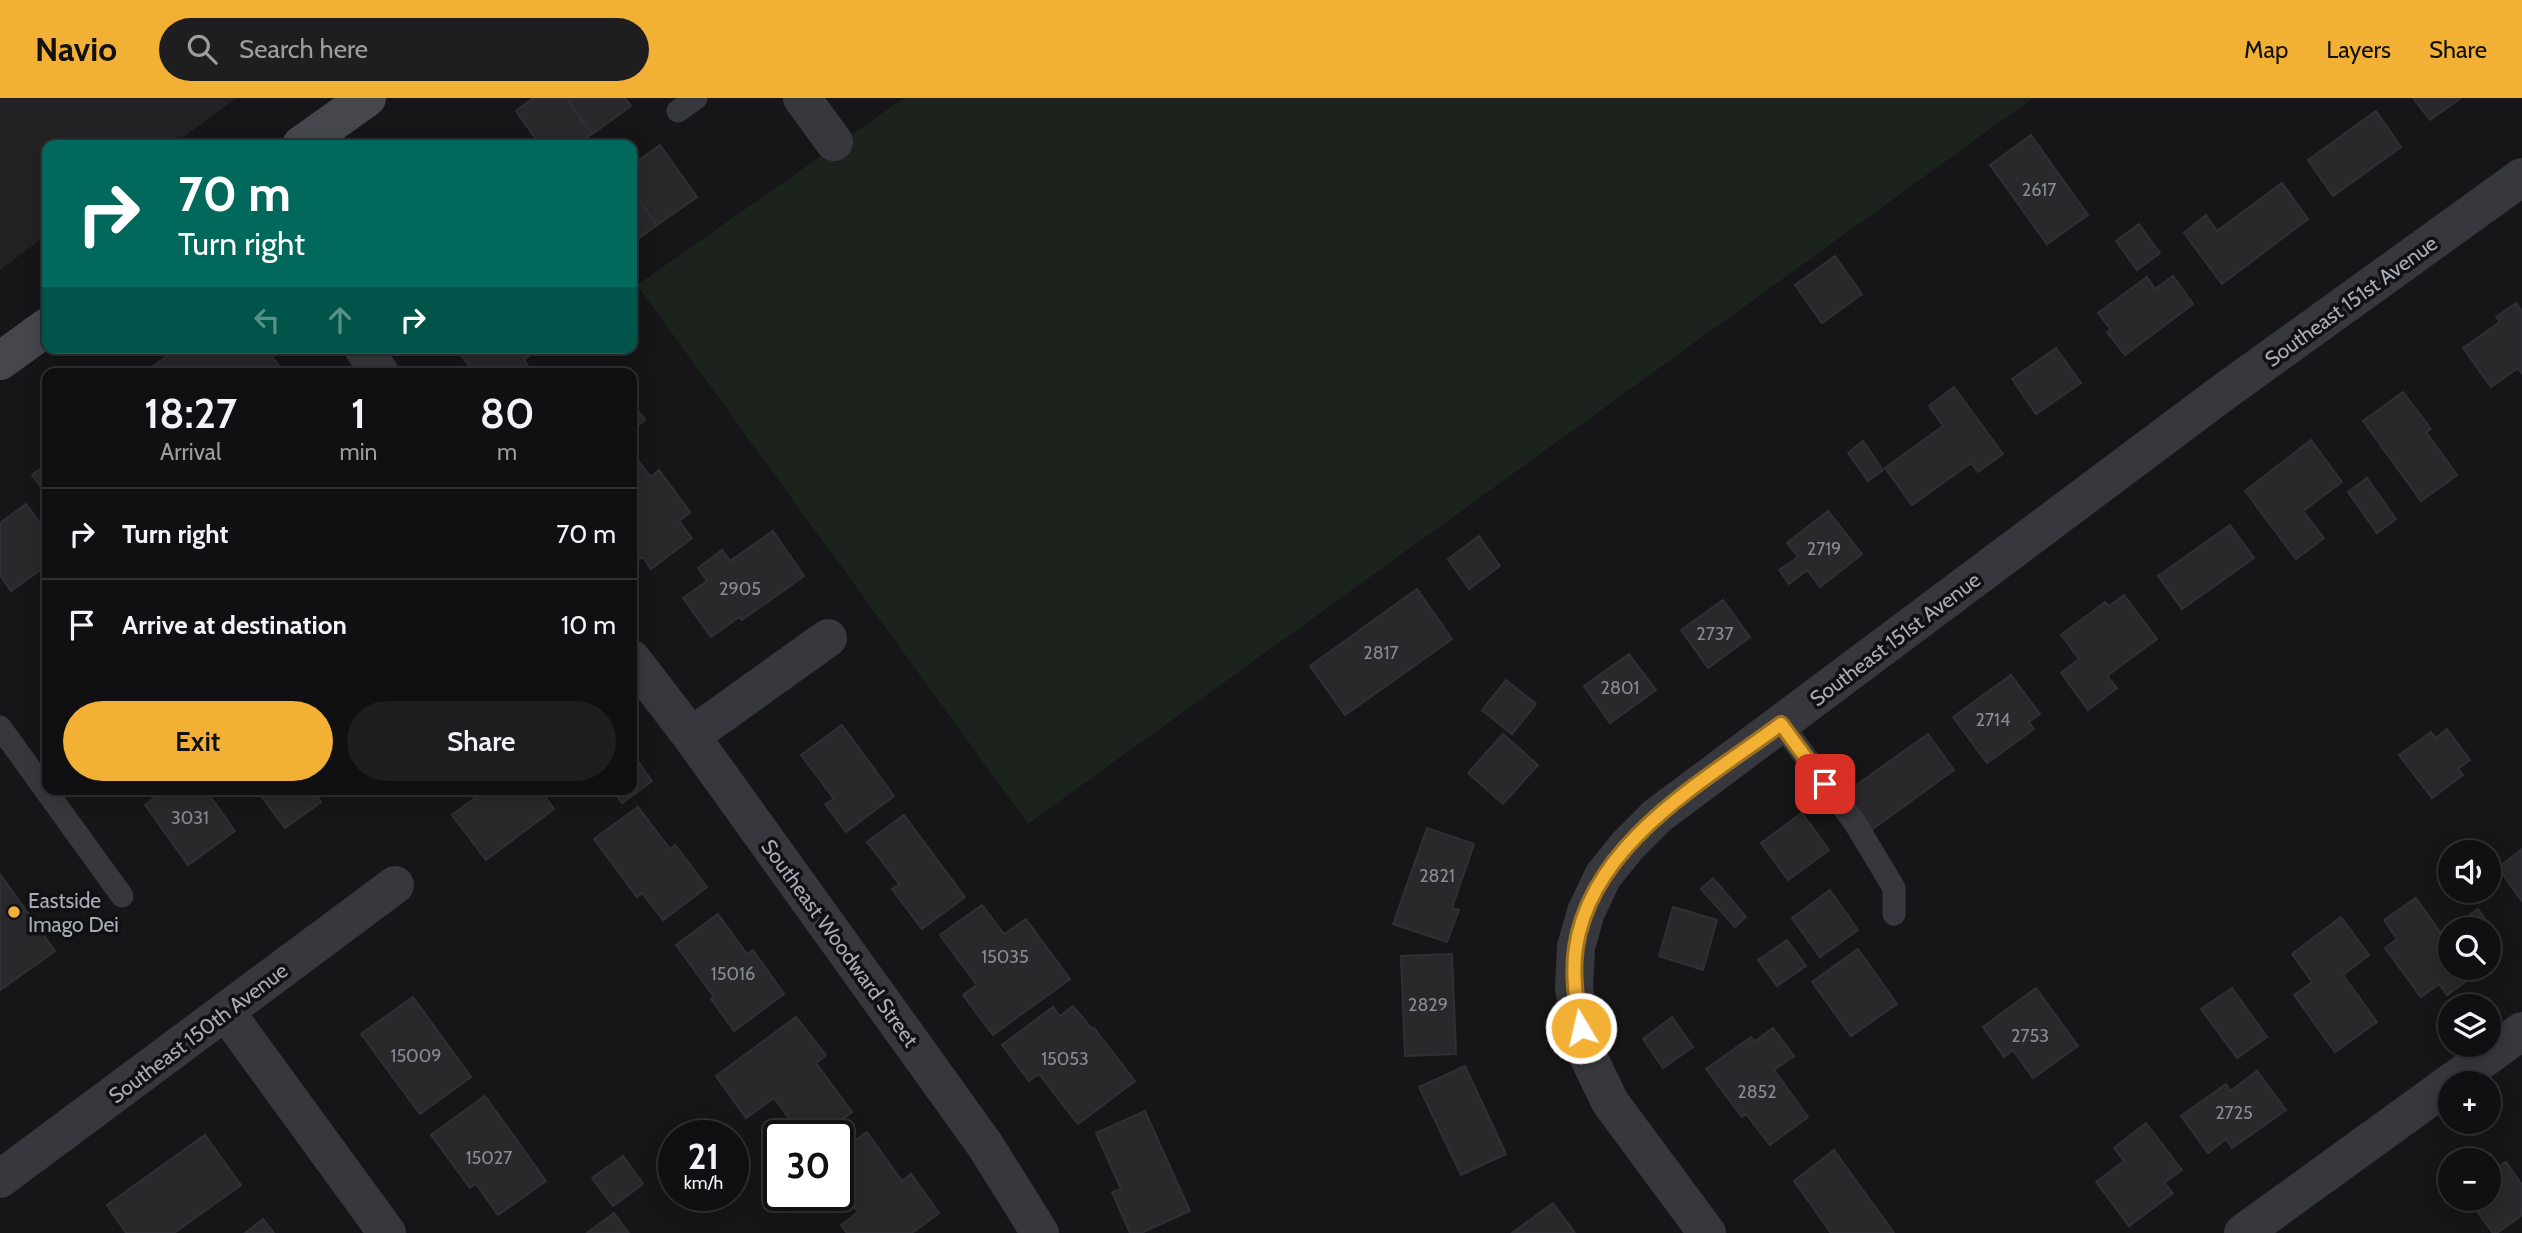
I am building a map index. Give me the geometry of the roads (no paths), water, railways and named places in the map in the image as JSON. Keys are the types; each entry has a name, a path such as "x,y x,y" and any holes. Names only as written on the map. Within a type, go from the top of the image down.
{"main road":[{"path":"308,140 367,98"},
{"path":"0,361 42,331"}],"street":[{"path":"802,98 834,142"},
{"name":"Southeast 151st Avenue","path":"1707,1233 1610,1102 1584,1048 1574,988 1576,947 1586,912 1603,876 1628,845 1657,816 2221,394 2522,177"},
{"path":"691,736 828,638"},
{"name":"Southeast Woodward Street","path":"637,666 691,736 985,1145 1015,1189 1040,1233"},
{"name":"Southeast 150th Avenue","path":"0,1179 395,885"},
{"path":"226,1012 387,1233"},
{"path":"2243,1233 2522,1031"}],"lane":[{"path":"1781,724 1855,823 1894,888 1894,914"},
{"path":"0,727 42,785"},
{"path":"49,795 122,896"}],"place":[{"name":"Eastside Imago Dei","path":"14,912"}]}
